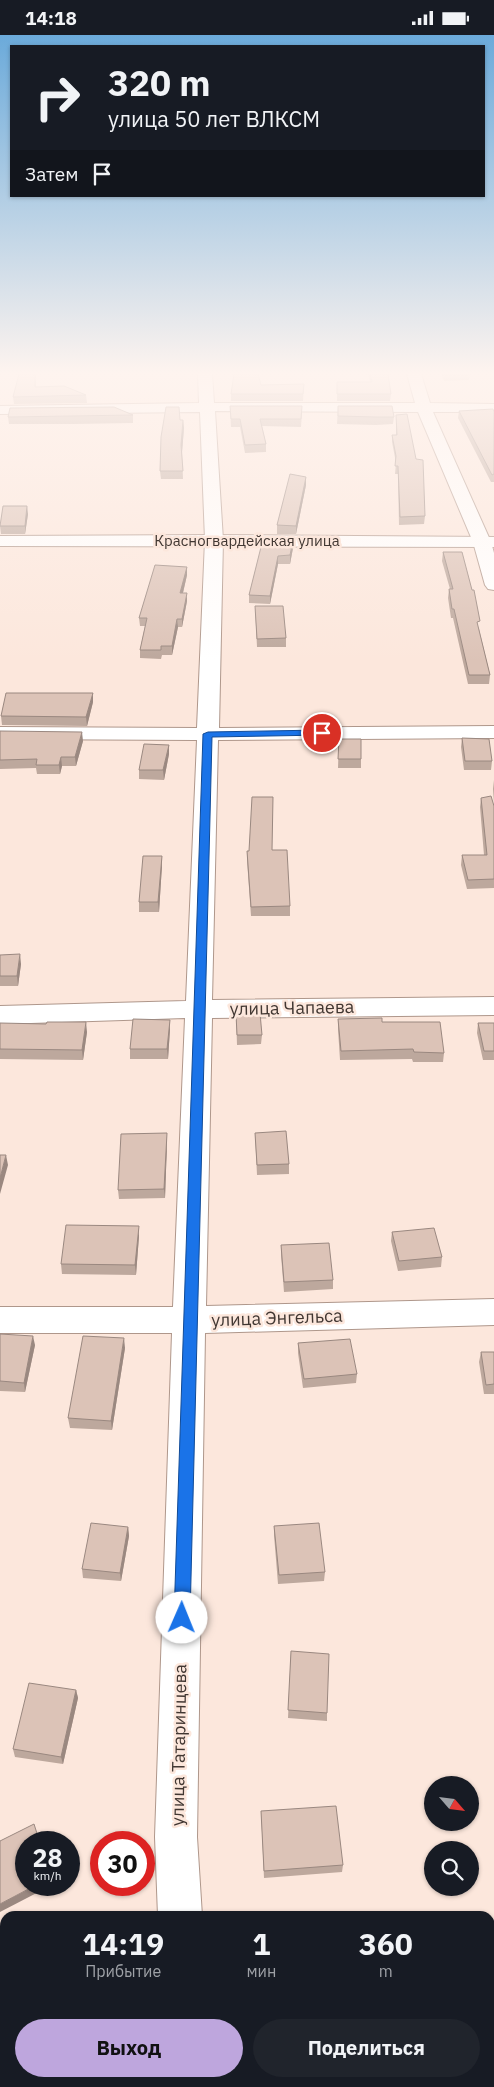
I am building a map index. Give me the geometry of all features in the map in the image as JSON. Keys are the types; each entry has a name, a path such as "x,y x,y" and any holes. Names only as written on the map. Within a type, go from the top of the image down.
{"street":[{"name":"улица Татаринцева","path":"180,1911 176,1837 189,1320 214,540 210,470"},
{"path":"453,470 488,542 494,585"},
{"name":"Красногвардейская улица","path":"0,541 488,542"},
{"path":"0,733 208,734 494,731"},
{"name":"улица Чапаева","path":"0,1015 200,1009 494,1006"},
{"name":"улица Энгельса","path":"0,1321 189,1320 494,1311"}],"building":[{"path":"183,470 183,471 160,471"},
{"path":"398,470 423,470 425,516 400,517"},
{"path":"489,470 494,470 494,474 492,475"},
{"path":"290,474 306,477 296,526 277,525"},
{"path":"3,506 27,506 25,526 0,526"},
{"path":"273,540 293,540 290,555 278,556 270,596 249,595 262,543 272,544"},
{"path":"443,552 462,552 472,590 474,590 480,621 477,622 490,675 469,675 454,609 452,609 449,589 453,589"},
{"path":"155,565 187,567 180,593 187,593 182,619 177,619 172,646 161,646 161,650 140,650 147,618 139,618"},
{"path":"255,606 283,606 286,638 257,639"},
{"path":"6,693 93,693 86,717 1,716"},
{"path":"0,731 82,732 75,757 61,757 59,765 36,765 37,759 0,760"},
{"path":"462,738 489,739 492,761 465,761"},
{"path":"339,739 361,739 361,759 338,759"},
{"path":"144,744 169,745 163,770 139,770"},
{"path":"491,796 494,806 494,879 468,880 462,855 487,855 481,798"},
{"path":"252,797 273,797 272,850 287,850 290,906 251,907 247,851 249,851"},
{"path":"143,856 162,856 158,902 139,902"},
{"path":"20,954 17,976 0,976 0,955"},
{"path":"260,1013 262,1035 237,1035 236,1014"},
{"path":"382,1018 382,1022 440,1022 444,1053 414,1052 413,1049 341,1051 338,1019"},
{"path":"133,1019 170,1020 167,1049 130,1049"},
{"path":"47,1022 86,1022 82,1050 0,1049 0,1023 46,1024"},
{"path":"478,1023 494,1023 494,1051 484,1051"},
{"path":"286,1131 289,1164 257,1165 255,1133"},
{"path":"167,1133 164,1189 118,1190 121,1134"},
{"path":"0,1155 6,1155 0,1178"},
{"path":"66,1225 139,1226 135,1265 61,1264"},
{"path":"434,1228 442,1257 399,1261 392,1232"},
{"path":"329,1243 333,1280 284,1282 281,1245"},
{"path":"0,1334 33,1336 24,1383 0,1381"},
{"path":"83,1336 124,1338 111,1421 68,1418"},
{"path":"350,1339 357,1374 304,1379 298,1343"},
{"path":"481,1352 494,1352 494,1384 486,1385"},
{"path":"91,1523 128,1527 120,1573 82,1569"},
{"path":"319,1523 325,1572 279,1575 274,1526"},
{"path":"291,1651 329,1654 327,1713 288,1710"},
{"path":"29,1683 76,1690 61,1757 13,1749"},
{"path":"336,1806 343,1865 264,1871 261,1811"},
{"path":"34,1824 36,1831 20,1831"},
{"path":"15,1834 15,1896 0,1904 0,1841"}],"route":[{"path":"182,1618 189,1320 208,734 322,733"}]}
